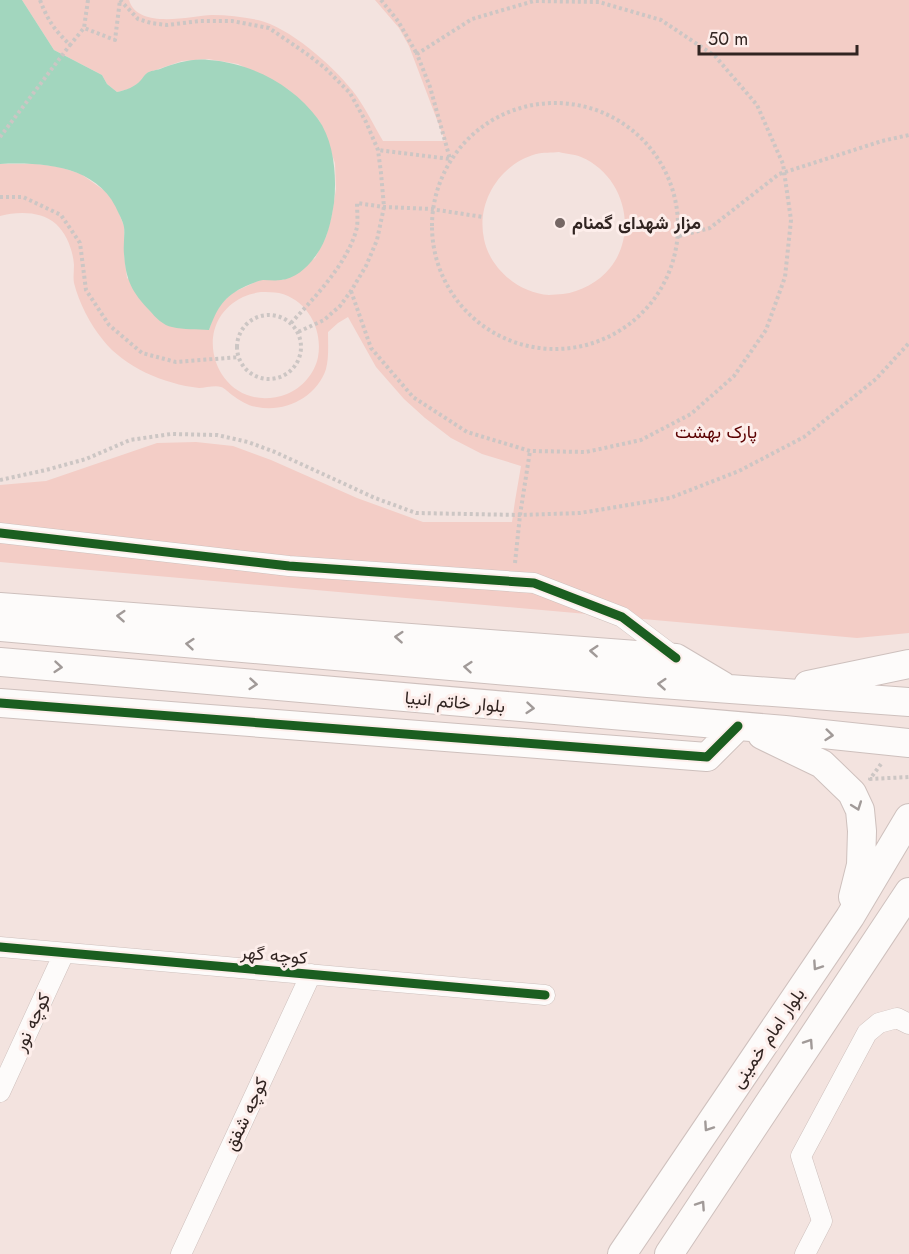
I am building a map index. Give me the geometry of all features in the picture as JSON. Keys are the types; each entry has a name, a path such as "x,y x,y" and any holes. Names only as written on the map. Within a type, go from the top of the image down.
{"street":[{"path":"0,533 289,566 534,583 622,617 676,658 728,688"},
{"path":"0,607 676,658"},
{"name":"بلوار خاتم انبیا","path":"0,627 776,693 909,702"},
{"name":"بلوار خاتم انبیا","path":"0,662 909,743"},
{"path":"776,693 909,664"},
{"path":"0,703 707,757 741,727 822,764 852,793 860,810 861,865 842,929"},
{"name":"بلوار امام خمینی","path":"622,1254 842,929 909,818"},
{"name":"بلوار امام خمینی","path":"669,1254 909,892"},
{"name":"کوچه گهر","path":"0,947 545,995"},
{"name":"کوچه نور","path":"0,1092 63,953"},
{"name":"کوچه شفق","path":"181,1254 310,974"},
{"path":"805,1254 822,1221 801,1156 867,1033 879,1023 897,1018 909,1024"}],"path":[{"path":"40,0 45,14 56,31 70,45"},
{"path":"0,137 84,28 88,0"},
{"path":"84,28 115,40 120,0"},
{"path":"120,0 138,19 151,23 167,25 200,21 232,21 269,28 325,68 350,93 366,122 378,150 384,207 377,240 366,266 340,306 324,320 298,332"},
{"path":"381,0 398,21 417,54 430,87 450,159"},
{"path":"351,291 371,348 413,397 467,432 530,451 586,452 641,440 692,414 734,376 766,330 785,277 791,220 783,164 757,105 715,56 661,20 599,2 534,1 472,19 417,54"},
{"path":"571,103 607,113 639,134 662,163 676,198 679,236 669,274 648,308 617,333 580,348 541,350 502,339 470,317 457,302 445,286 432,249 431,209 438,183 450,159 467,138 498,116 533,104 571,103"},
{"path":"679,236 710,228 779,174 882,141 909,135"},
{"path":"378,150 450,159"},
{"path":"0,197 23,197 61,215 80,243 86,290 109,325 142,352 176,362 239,357"},
{"path":"291,323 315,297 344,256 357,225 357,203 384,207 431,209 483,217"},
{"path":"272,315 291,323 298,332 301,352 291,370 282,376 261,378 244,366 237,346 244,327 252,320 272,315"},
{"path":"0,480 86,459 130,440 171,434 217,435 248,442 275,452 375,498 416,513 520,515 580,513 670,498 739,471 804,437 876,379 909,343"},
{"path":"513,582 530,451"}],"green space":[{"name":"پارک بهشت","path":"22,0 129,0 134,9 153,18 178,19 218,15 258,20 283,30 309,48 333,70 356,96 383,141 445,141 409,46 399,28 375,0 909,0 909,633 857,638 0,562 0,485 46,481 157,443 196,442 233,446 357,498 423,522 512,522 521,466 482,454 451,438 425,418 404,399 376,367 348,317 328,332 328,356 322,379 308,395 299,401 278,408 250,405 221,387 199,388 172,383 133,366 112,350 94,327 82,306 74,283 71,249 60,228 37,214 14,213 0,216 0,164 37,164 60,167 81,174 105,191 115,203 124,226 127,278 209,330 214,315 232,293 260,280 283,280 315,258 326,237 332,214 336,189 335,163 319,120 289,90 238,64 208,59 182,61 147,73 140,82 129,89 117,92 107,84 102,75 54,50","holes":["559,152 581,157 596,165 608,177 617,191 622,206 625,222 624,238 619,254 610,268 595,282 569,293 549,295 527,290 499,269 487,250 482,225 487,198 494,186 512,166 539,153","261,292 279,293 298,302 316,327 319,347 314,369 303,384 287,394 263,398 243,393 228,382 217,366 213,347 215,328 225,311 243,297"]}],"shaded area":[{"path":"0,0 22,0 54,50 102,75 107,84 117,92 133,86 150,72 184,62 203,60 225,62 255,71 284,86 296,96 308,107 323,128 331,148 334,170 334,203 330,225 322,245 311,262 291,278 259,281 232,294 218,309 209,330 177,328 160,321 131,286 125,263 123,223 110,198 99,186 69,170 52,166 0,164"}],"cycle path":[{"path":"0,533 289,566 534,583 622,617 676,658"},
{"path":"0,703 707,757 738,726"},
{"path":"0,947 545,995"}],"place":[{"name":"مزار شهدای گمنام","path":"560,223"}]}
